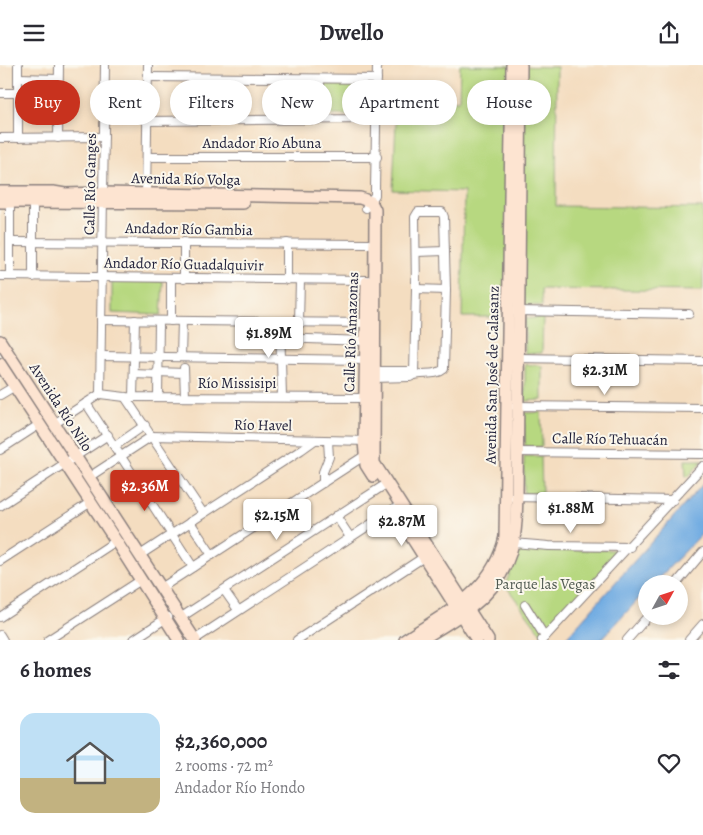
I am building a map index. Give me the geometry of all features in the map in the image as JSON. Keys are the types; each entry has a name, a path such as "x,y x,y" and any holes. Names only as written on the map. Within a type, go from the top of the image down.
{"street":[{"path":"18,65 19,78 58,79"},
{"path":"58,138 59,65"},
{"name":"Calle Río Ganges","path":"100,394 105,65"},
{"path":"148,65 148,80"},
{"name":"Calle Río Amazonas","path":"377,65 377,79"},
{"name":"Avenida San José de Calasanz","path":"405,640 487,595 496,583 508,560 513,543 514,216 512,65"},
{"name":"Avenida San José de Calasanz","path":"514,216 521,65"},
{"path":"148,77 377,79"},
{"path":"0,93 15,93"},
{"path":"18,125 18,138"},
{"path":"146,125 146,198"},
{"name":"Calle Río Amazonas","path":"368,398 373,374 367,280 369,205 375,195 376,125"},
{"path":"0,138 104,137"},
{"name":"Andador Río Abuna","path":"147,157 377,157"},
{"name":"Avenida Río Volga","path":"0,192 54,192 103,198"},
{"name":"Avenida Río Volga","path":"5,202 146,198 369,205"},
{"path":"5,202 10,242 10,276"},
{"path":"33,202 33,277"},
{"name":"Calle Río Amazonas","path":"368,461 368,398 364,341 368,315 375,210 369,205"},
{"path":"373,374 410,377 440,373 444,369 446,251 444,215 442,212 418,212 415,217 414,375"},
{"name":"Andador Río Gambia","path":"10,242 368,244"},
{"path":"184,242 184,279"},
{"path":"287,243 287,280"},
{"path":"416,252 446,251"},
{"name":"Andador Río Guadalquivir","path":"0,276 367,280"},
{"path":"171,279 171,321"},
{"path":"299,322 300,280"},
{"path":"416,289 446,289"},
{"path":"513,311 689,313"},
{"name":"Avenida San José de Calasanz","path":"421,640 462,608 485,581 498,559 512,497 517,452 512,406 518,358 513,311"},
{"path":"101,320 299,322 368,315"},
{"path":"135,321 134,374 129,397 152,436 203,513"},
{"path":"158,397 157,356 159,321"},
{"path":"181,357 182,321"},
{"path":"280,322 282,397"},
{"path":"280,338 364,341"},
{"name":"Avenida Río Nilo","path":"0,341 54,424 91,502 179,640"},
{"path":"101,356 364,360"},
{"path":"518,358 703,361"},
{"name":"Avenida Río Nilo","path":"0,364 40,424 70,460 89,477 194,640"},
{"path":"134,374 158,374 184,370 184,397"},
{"path":"0,395 14,386"},
{"path":"54,424 100,394"},
{"name":"Río Missisipi","path":"100,394 129,397 368,398"},
{"path":"86,403 122,455 193,567"},
{"path":"512,406 703,408"},
{"path":"0,450 40,424"},
{"path":"115,446 145,425"},
{"path":"0,506 108,435"},
{"path":"89,477 152,436"},
{"name":"Río Havel","path":"152,436 368,441"},
{"path":"140,555 315,440"},
{"path":"322,483 323,472 329,457 328,441"},
{"name":"Calle Río Tehuacán","path":"517,452 703,454"},
{"path":"161,589 322,483 368,461 462,608 476,640"},
{"path":"525,605 543,639 630,547 703,465"},
{"path":"133,640 166,619 178,615 224,590 383,486"},
{"path":"512,497 673,500"},
{"path":"0,561 91,502"},
{"path":"194,640 397,507"},
{"path":"397,507 424,557 488,640"},
{"path":"336,516 350,537"},
{"path":"190,522 212,555"},
{"path":"0,617 116,541"},
{"path":"513,543 549,546 630,547"},
{"path":"684,575 703,552"},
{"path":"297,640 424,557"},
{"path":"48,640 141,580"},
{"path":"224,590 238,610"},
{"path":"689,640 703,624"},
{"path":"627,640 640,625"},
{"path":"0,635 3,640"}],"green space":[{"path":"460,65 557,67 556,206 703,208 703,291 541,289 542,306 500,303 499,317 462,317 464,192 393,190 396,125 457,125 457,100 459,100"},
{"path":"332,82 342,82 342,115 332,115"},
{"path":"112,280 163,281 161,315 112,313"},
{"path":"543,317 542,353 525,354 525,319"},
{"path":"525,364 542,366 542,400 525,401"},
{"path":"541,412 542,447 525,446 524,413"},
{"path":"524,456 541,456 542,493 524,494"},
{"path":"685,460 703,460 688,477 686,476"},
{"name":"Parque las Vegas","path":"519,550 621,550 543,636 505,585"}],"water":[{"path":"703,484 703,533 662,575 638,575 638,600 601,640 564,640"}]}
